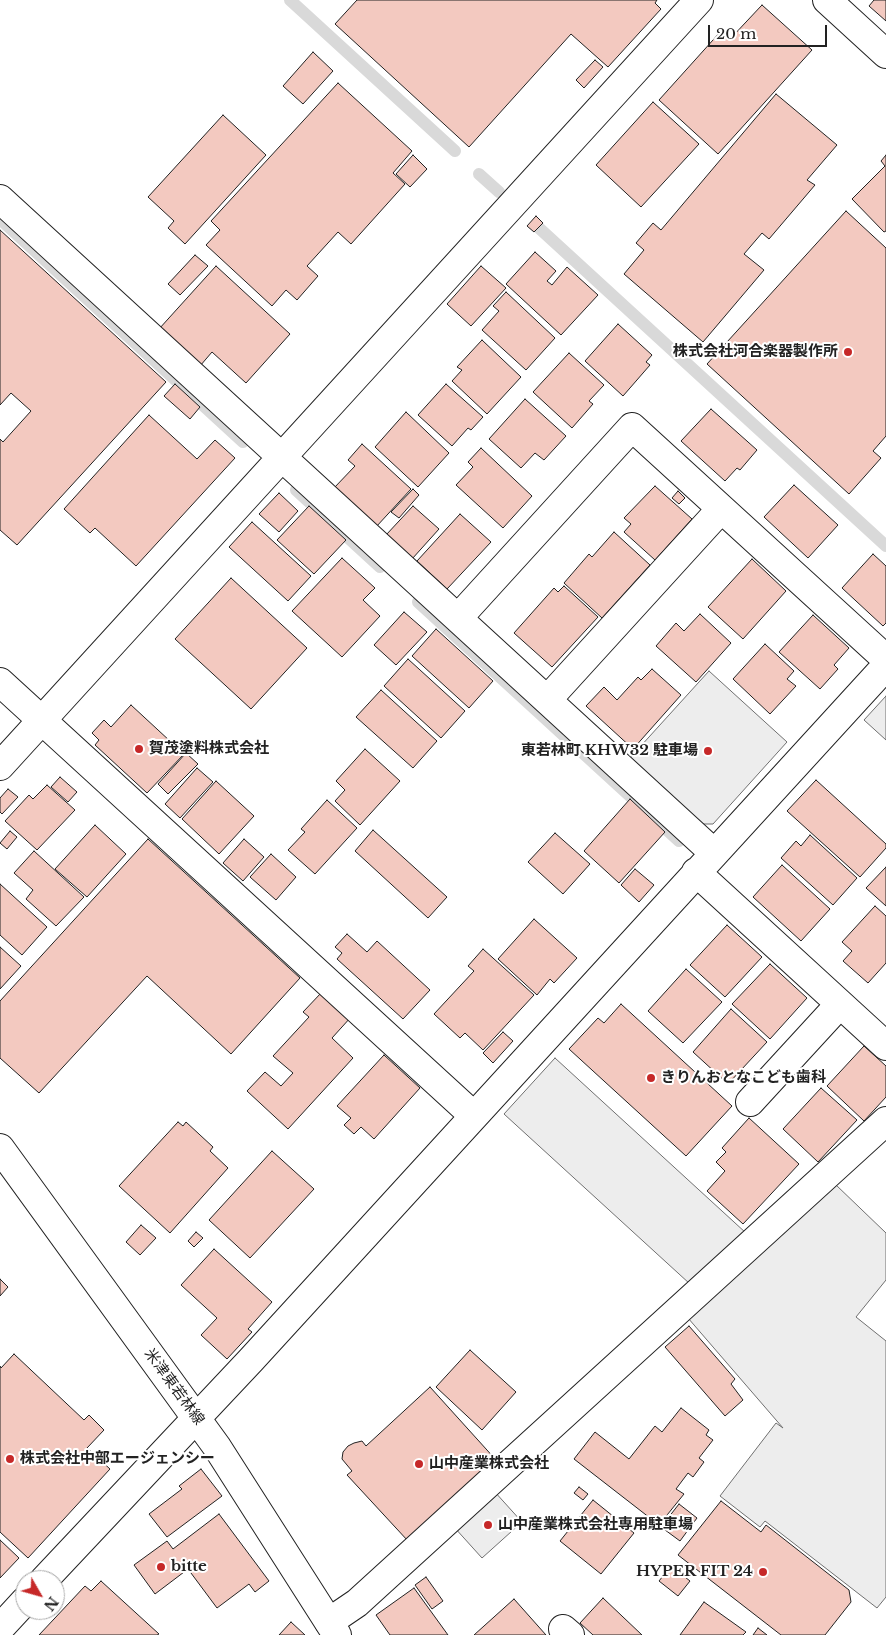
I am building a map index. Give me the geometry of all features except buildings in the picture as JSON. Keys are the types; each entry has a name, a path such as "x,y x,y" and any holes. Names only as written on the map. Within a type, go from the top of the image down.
{"street":[{"path":"0,766 699,0"},
{"path":"827,0 886,54"},
{"path":"0,199 547,700 840,1004 886,1046"},
{"path":"458,618 632,427 886,659"},
{"path":"547,700 721,509"},
{"path":"53,1570 197,1418 886,666"},
{"path":"0,682 474,1116"},
{"path":"750,1102 840,1004"},
{"path":"333,1628 357,1604 886,1122"},
{"name":"米津東若林線","path":"0,1148 197,1418 258,1508 333,1628"},
{"path":"0,1628 15,1612"}],"shaded area":[{"name":"東若林町 KHW32 駐車場","path":"709,671 787,742 713,824 700,824 629,759"},
{"path":"886,696 886,740 864,720"},
{"path":"555,1058 746,1233 690,1284 504,1114"},
{"path":"835,1184 886,1233 886,1280 856,1317 886,1341 886,1597 877,1608 765,1521 760,1527 720,1496 776,1423 783,1428 688,1318"},
{"name":"山中産業株式会社専用駐車場","path":"494,1491 522,1522 482,1558 454,1527"}],"waterway":[{"path":"290,0 455,151"},
{"path":"479,174 499,192"},
{"path":"0,219 243,442"},
{"path":"539,228 886,546"},
{"path":"296,490 380,567"},
{"path":"418,602 679,841"}],"place":[{"name":"株式会社河合楽器製作所","path":"848,352"},
{"name":"賀茂塗料株式会社","path":"139,749"},
{"name":"東若林町 KHW32 駐車場","path":"708,751"},
{"name":"きりんおとなこども歯科","path":"651,1078"},
{"name":"株式会社中部エージェンシー","path":"10,1459"},
{"name":"山中産業株式会社","path":"419,1464"},
{"name":"山中産業株式会社専用駐車場","path":"488,1525"},
{"name":"bitte","path":"161,1567"},
{"name":"HYPER FIT 24","path":"763,1572"}]}
